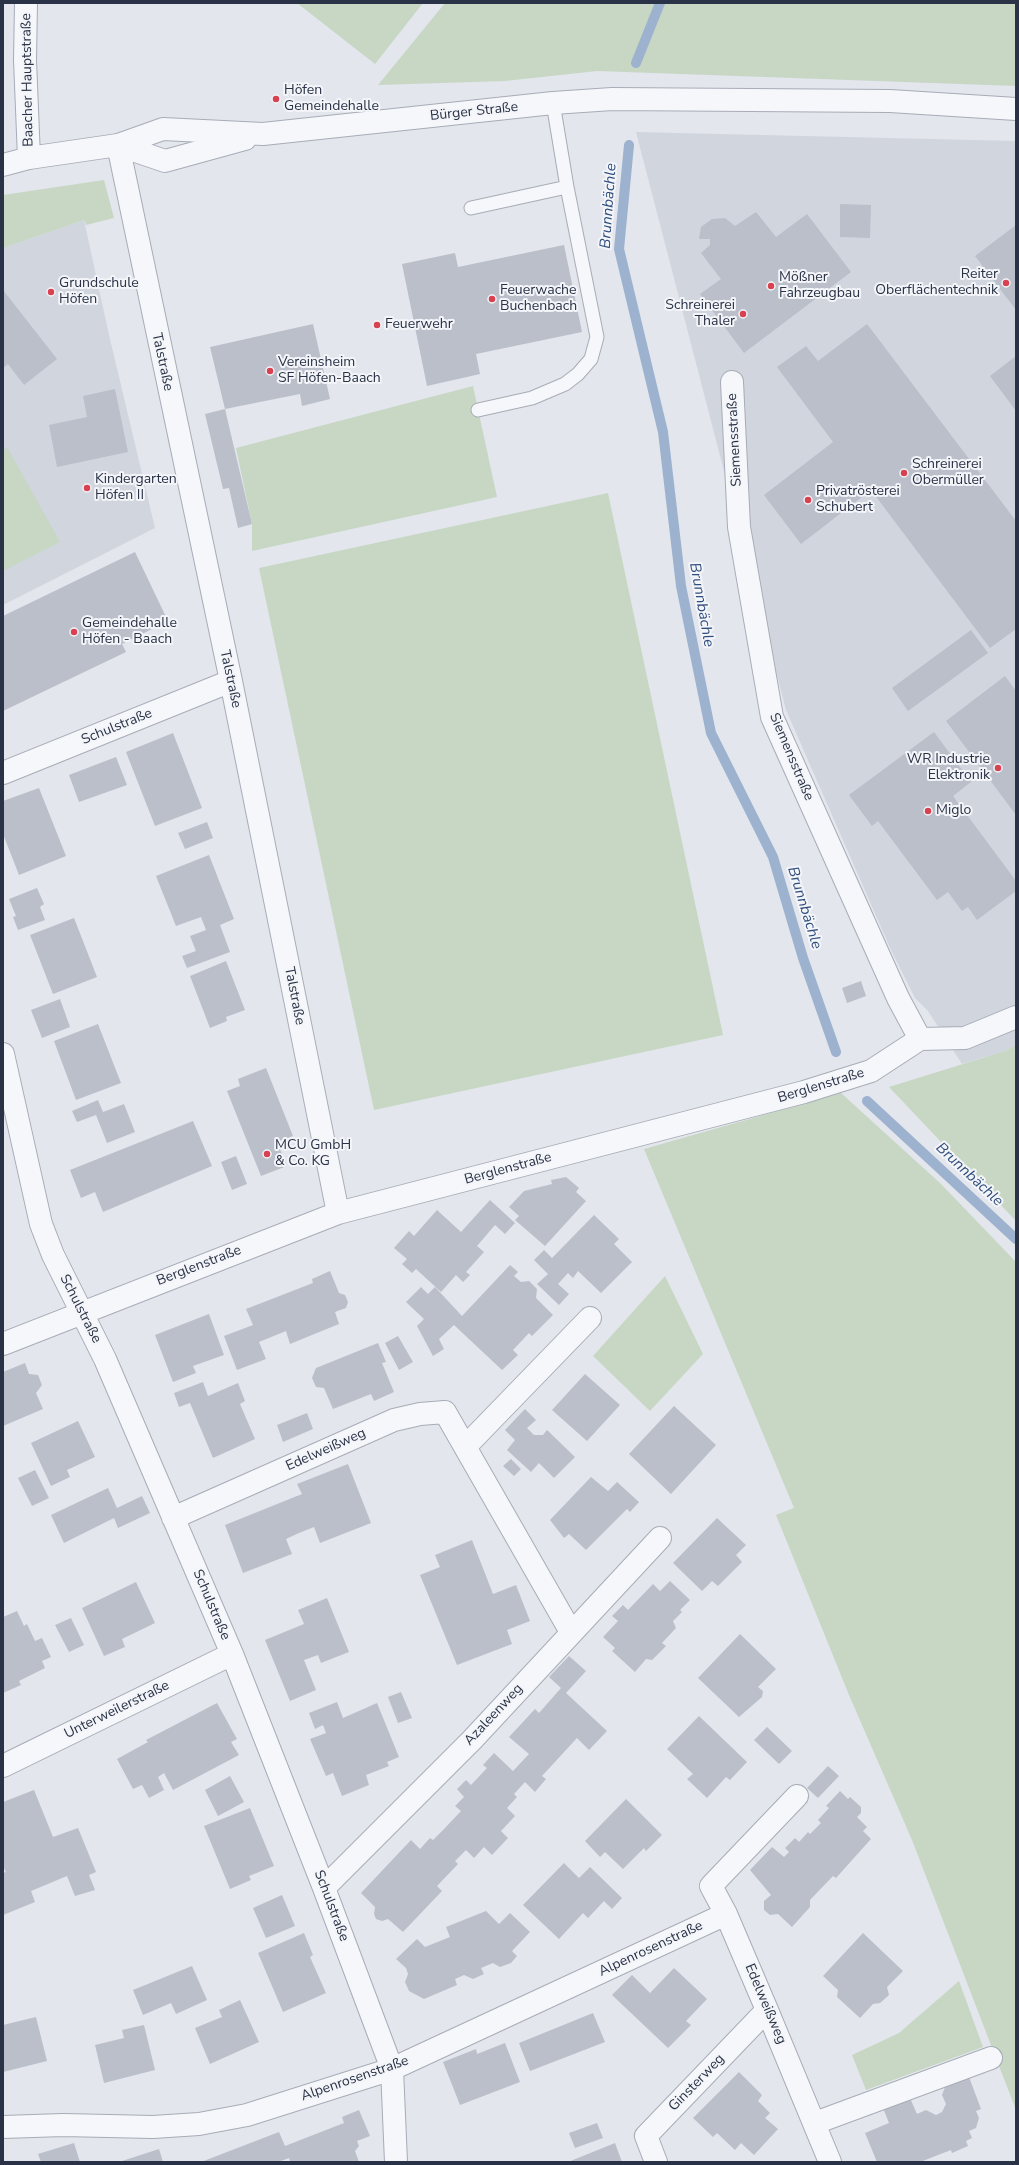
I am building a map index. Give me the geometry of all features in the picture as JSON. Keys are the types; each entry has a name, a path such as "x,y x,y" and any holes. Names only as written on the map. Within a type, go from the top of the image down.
{"street":[{"name":"Baacher Hauptstraße","path":"26,3 25,60 29,158"},
{"name":"Bürger Straße","path":"3,165 29,158 118,145 163,129 263,134 553,103 612,99 686,98 890,101 1016,109"},
{"name":"Bürger Straße","path":"118,145 165,161 263,134"},
{"name":"Talstraße","path":"118,145 231,681 338,1213"},
{"name":"Siemensstraße","path":"732,382 739,527 772,717 898,998 920,1039"},
{"name":"Schulstraße","path":"3,773 231,681"},
{"path":"920,1039 965,1038 1016,1017"},
{"name":"Berglenstraße","path":"3,1344 80,1312 338,1213 804,1092 871,1071 920,1039"},
{"name":"Schulstraße","path":"3,1054 41,1224 53,1255 80,1312 105,1359 232,1654 324,1888 392,2069 396,2162"},
{"path":"465,1447 590,1318"},
{"name":"Edelweißweg","path":"173,1518 400,1418 420,1414 445,1412 571,1632"},
{"name":"Azaleenweg","path":"324,1888 472,1740 660,1538"},
{"name":"Unterweilerstraße","path":"3,1766 232,1654"},
{"name":"Edelweißweg","path":"797,1796 711,1886 726,1914 768,2010 830,2162"},
{"name":"Alpenrosenstraße","path":"3,2126 63,2125 153,2127 199,2124 247,2115 392,2069 726,1914"},
{"name":"Ginsterweg","path":"656,2162 646,2136 768,2010"},
{"path":"815,2123 991,2058"}],"lane":[{"path":"478,410 532,398 565,384 578,374 591,359 597,337 567,186 553,103"},
{"path":"471,208 567,186"}],"shaded area":[{"path":"636,132 1016,141 1016,1045 1005,1051 962,1064 928,1011 915,998 891,950 786,710"},
{"path":"84,220 109,335 155,528 3,605 3,248"}],"green space":[{"path":"297,3 423,3 375,64"},
{"path":"445,3 1016,3 1016,86 597,71 505,81 378,85"},
{"path":"104,180 114,218 86,225 84,220 3,248 3,195"},
{"path":"473,386 497,497 252,551 252,524 236,448"},
{"path":"7,447 60,542 3,571 3,451"},
{"path":"608,493 723,1035 374,1110 259,568"},
{"path":"1016,1045 1016,1221 889,1087 1005,1051"},
{"path":"841,1093 941,1184 1016,1262 1016,2110 912,1840 849,1695 776,1515 794,1508 644,1149"},
{"path":"665,1276 703,1354 650,1411 593,1356"},
{"path":"959,1981 983,2047 866,2090 852,2055 899,2033"}],"building":[{"path":"840,204 871,205 870,238 840,237"},
{"name":"Mößner Fahrzeugbau","path":"756,212 776,237 807,214 851,272 744,353 700,294 721,279 701,253 710,245 710,239 699,239 701,227 712,219 725,218 735,226"},
{"name":"Reiter Oberflächentechnik","path":"1016,225 1016,310 975,256"},
{"name":"Feuerwache Buchenbach","path":"564,245 582,332 476,354 480,374 427,386 402,264 455,253 458,267"},
{"path":"3,290 57,359 24,385 8,364 3,368"},
{"name":"Vereinsheim SF Höfen-Baach","path":"313,324 330,399 302,406 300,394 225,409 210,347"},
{"name":"Schreinerei Obermüller","path":"867,324 1016,521 1016,629 990,648 871,490 801,544 764,495 833,442 777,367 806,346 818,361"},
{"path":"1016,356 1016,411 990,376"},
{"path":"115,389 128,452 57,467 49,425 87,417 83,396"},
{"path":"225,409 252,524 238,528 229,488 223,489 205,414"},
{"name":"Gemeindehalle Höfen - Baach","path":"135,552 168,621 122,644 126,652 3,711 3,616"},
{"path":"971,630 988,653 908,711 892,688"},
{"name":"WR Industrie Elektronik","path":"1005,676 1016,691 1016,815 946,721"},
{"name":"Miglo","path":"934,732 971,782 953,796 1016,881 1016,891 977,920 968,907 962,911 948,892 937,900 878,821 872,826 849,795"},
{"path":"173,733 202,808 155,826 126,752"},
{"path":"116,757 127,785 79,802 69,775"},
{"path":"39,788 66,856 19,875 3,834 3,801"},
{"path":"207,822 213,838 185,849 178,833"},
{"path":"209,855 234,919 220,925 230,952 187,968 182,956 196,951 190,936 206,930 201,917 176,926 156,876"},
{"path":"37,888 44,904 40,907 45,920 18,930 13,917 16,916 9,899"},
{"path":"74,918 97,977 53,994 30,935"},
{"path":"226,961 245,1010 226,1017 227,1021 210,1028 190,976"},
{"path":"861,981 866,996 847,1003 842,988"},
{"path":"60,999 70,1027 42,1038 31,1010"},
{"path":"98,1024 121,1083 76,1100 54,1041"},
{"path":"266,1068 293,1136 277,1142 287,1166 261,1176 227,1091 240,1086 238,1079"},
{"path":"98,1100 103,1112 124,1104 135,1132 107,1143 96,1115 77,1122 72,1111"},
{"path":"193,1121 212,1166 103,1212 95,1192 81,1198 70,1170"},
{"path":"236,1156 247,1184 232,1190 221,1162"},
{"path":"566,1177 579,1188 576,1192 586,1201 545,1246 515,1220 519,1216 509,1207 524,1191 552,1184 551,1180"},
{"path":"490,1200 515,1223 505,1234 495,1225 477,1246 484,1252 466,1272 470,1275 463,1282 456,1275 441,1292 416,1269 412,1273 402,1264 407,1259 394,1248 409,1231 414,1236 437,1210 461,1232"},
{"path":"594,1215 619,1239 614,1244 632,1262 601,1293 578,1271 573,1278 568,1273 558,1284 569,1294 559,1305 537,1284 548,1274 534,1260 544,1250 552,1258"},
{"path":"510,1265 518,1272 514,1276 521,1282 529,1281 537,1289 536,1298 553,1315 532,1336 529,1333 513,1350 518,1355 502,1370 454,1325 439,1339 444,1349 433,1356 417,1326 424,1319 406,1302 421,1287 428,1294 435,1287 462,1316"},
{"path":"330,1271 339,1293 345,1295 348,1302 346,1308 335,1312 339,1324 290,1344 286,1331 259,1342 266,1359 237,1370 224,1336 253,1325 246,1309 313,1283 312,1279"},
{"path":"209,1314 224,1355 193,1366 196,1373 173,1382 155,1335"},
{"path":"398,1336 413,1362 399,1370 385,1343"},
{"path":"378,1343 386,1362 382,1363 394,1392 374,1401 371,1394 333,1409 324,1388 316,1387 312,1378 316,1368"},
{"path":"25,1363 29,1374 38,1375 42,1385 36,1393 43,1409 3,1426 3,1372"},
{"path":"585,1374 620,1405 587,1441 552,1410"},
{"path":"203,1382 208,1396 238,1383 245,1401 240,1404 255,1439 213,1458 190,1403 179,1407 174,1393"},
{"path":"674,1406 716,1445 671,1494 629,1454"},
{"path":"525,1409 536,1420 527,1428 534,1435 543,1435 547,1430 575,1457 554,1478 539,1463 531,1472 507,1450 515,1440 505,1430"},
{"path":"307,1413 313,1429 283,1442 277,1425"},
{"path":"78,1421 95,1457 67,1470 70,1477 51,1486 31,1443"},
{"path":"511,1459 521,1469 514,1476 503,1466"},
{"path":"348,1464 371,1523 320,1543 314,1527 286,1539 292,1554 243,1573 225,1525 302,1494 297,1484"},
{"path":"35,1470 49,1498 32,1506 18,1478"},
{"path":"591,1477 608,1491 617,1482 639,1502 630,1512 627,1509 586,1550 569,1534 564,1538 550,1520"},
{"path":"108,1488 117,1508 142,1496 150,1513 118,1528 114,1518 64,1543 51,1515"},
{"path":"717,1518 746,1545 736,1555 742,1562 718,1586 712,1581 702,1591 673,1563"},
{"path":"472,1540 493,1594 516,1585 530,1621 507,1630 512,1644 457,1665 420,1575 440,1567 435,1555"},
{"path":"670,1581 690,1600 680,1610 682,1612 673,1621 676,1628 662,1643 666,1646 652,1660 646,1659 635,1672 612,1651 615,1648 603,1637 618,1621 612,1616 623,1605 628,1610 653,1584 660,1591"},
{"path":"136,1582 155,1623 122,1639 125,1647 104,1656 82,1608"},
{"path":"327,1598 349,1652 321,1663 318,1655 304,1660 316,1690 290,1701 265,1640 304,1624 298,1610"},
{"path":"17,1611 24,1626 27,1624 35,1641 42,1638 51,1657 42,1661 45,1668 19,1681 21,1685 3,1693 3,1617"},
{"path":"71,1618 84,1645 69,1652 55,1625"},
{"path":"740,1634 776,1669 758,1687 763,1691 762,1697 739,1717 698,1678"},
{"path":"569,1656 586,1671 566,1693 607,1731 589,1750 577,1738 542,1776 546,1779 535,1792 525,1782 514,1794 517,1797 507,1808 515,1816 501,1831 508,1838 492,1855 484,1847 474,1858 466,1850 455,1861 458,1864 437,1886 442,1891 403,1932 388,1919 382,1921 376,1919 374,1914 375,1907 361,1893 411,1840 420,1849 430,1838 433,1840 444,1829 461,1811 455,1806 464,1797 457,1789 466,1780 471,1785 487,1768 483,1765 494,1753 513,1771 529,1754 509,1737 535,1709 539,1713 561,1688 549,1677"},
{"path":"401,1692 412,1718 398,1723 388,1697"},
{"path":"337,1702 343,1718 377,1703 399,1757 387,1762 389,1766 366,1775 369,1785 342,1796 333,1773 326,1776 310,1739 326,1733 323,1725 315,1729 309,1713"},
{"path":"217,1703 237,1739 231,1742 239,1755 173,1790 164,1773 158,1777 164,1790 149,1798 142,1785 133,1789 117,1759 148,1742 146,1740"},
{"path":"699,1716 747,1762 730,1780 726,1777 707,1798 687,1779 693,1774 667,1749"},
{"path":"767,1727 792,1751 779,1764 754,1740"},
{"path":"828,1766 839,1776 818,1798 807,1788"},
{"path":"230,1776 244,1802 218,1816 205,1790"},
{"path":"34,1790 53,1837 78,1828 96,1872 89,1875 95,1890 75,1896 67,1876 31,1891 35,1902 3,1915 3,1873 6,1872 3,1866 3,1802"},
{"path":"840,1791 848,1799 850,1797 861,1807 861,1813 857,1817 867,1827 863,1831 871,1839 836,1878 833,1876 810,1900 810,1907 792,1927 778,1914 770,1915 764,1910 764,1901 771,1895 750,1870 772,1847 784,1857 789,1852 785,1848 795,1838 799,1842 808,1832 810,1834 821,1823 818,1820 829,1808 826,1806"},
{"path":"626,1799 662,1835 646,1851 644,1848 623,1869 605,1852 600,1857 585,1841"},
{"path":"250,1808 274,1866 249,1876 251,1880 230,1889 204,1826"},
{"path":"564,1863 579,1878 590,1867 622,1898 612,1909 604,1901 588,1918 583,1913 559,1939 523,1905"},
{"path":"282,1895 295,1926 266,1938 253,1908"},
{"path":"486,1911 499,1924 510,1913 530,1932 512,1951 517,1956 511,1963 500,1967 493,1963 481,1968 484,1974 473,1979 464,1975 455,1979 457,1985 424,1999 409,1991 405,1982 408,1974 406,1968 396,1959 417,1939 425,1947 450,1937 446,1927"},
{"path":"304,1933 313,1955 310,1957 326,1993 283,2012 258,1953"},
{"path":"863,1933 903,1971 887,1987 889,1995 880,2003 873,2004 860,2018 837,1997 838,1990 823,1976"},
{"path":"192,1966 207,2000 176,2014 171,2003 143,2015 133,1990"},
{"path":"674,1968 707,1999 686,2021 691,2025 668,2048 612,1995 632,1975 650,1993"},
{"path":"240,2000 259,2042 210,2064 195,2028 222,2017 219,2010"},
{"path":"593,2013 605,2042 530,2071 519,2043"},
{"path":"36,2017 47,2061 3,2072 3,2025"},
{"path":"144,2025 155,2070 104,2083 95,2045 124,2038 122,2030"},
{"path":"505,2043 520,2082 460,2105 443,2062 476,2049 477,2054"},
{"path":"739,2072 762,2095 758,2101 770,2113 765,2118 778,2129 754,2155 741,2143 735,2150 717,2133 713,2137 693,2118"},
{"path":"969,2077 981,2109 976,2111 979,2118 976,2128 969,2131 972,2138 966,2141 968,2146 952,2153 951,2150 920,2162 877,2162 865,2133 889,2123 883,2108 910,2098 917,2114 926,2110 936,2115 942,2112 946,2104 942,2095 945,2087"},
{"path":"359,2110 370,2136 357,2141 359,2146 355,2151 359,2162 290,2162 289,2158 278,2162 201,2162 279,2132 285,2146 344,2123 342,2117"},
{"path":"597,2123 603,2138 575,2148 569,2133"},
{"path":"74,2143 80,2162 41,2162 38,2154"},
{"path":"615,2143 622,2162 568,2162"},
{"path":"159,2149 163,2162 119,2162"}],"waterway":[{"name":"Brunnbächle","path":"636,63 660,3"},
{"name":"Brunnbächle","path":"629,145 619,249 663,432 681,586 711,733 773,857 803,958 836,1052"},
{"name":"Brunnbächle","path":"867,1101 1016,1239"}],"place":[{"name":"Höfen Gemeindehalle","path":"276,99"},
{"name":"Reiter Oberflächentechnik","path":"1006,283"},
{"name":"Mößner Fahrzeugbau","path":"771,286"},
{"name":"Grundschule Höfen","path":"51,292"},
{"name":"Feuerwache Buchenbach","path":"492,299"},
{"name":"Schreinerei Thaler","path":"743,314"},
{"name":"Feuerwehr","path":"377,325"},
{"name":"Vereinsheim SF Höfen-Baach","path":"270,371"},
{"name":"Schreinerei Obermüller","path":"904,473"},
{"name":"Kindergarten Höfen II","path":"87,488"},
{"name":"Privatrösterei Schubert","path":"808,500"},
{"name":"Gemeindehalle Höfen - Baach","path":"74,632"},
{"name":"WR Industrie Elektronik","path":"998,768"},
{"name":"Miglo","path":"928,811"},
{"name":"MCU GmbH & Co. KG","path":"267,1154"}]}
